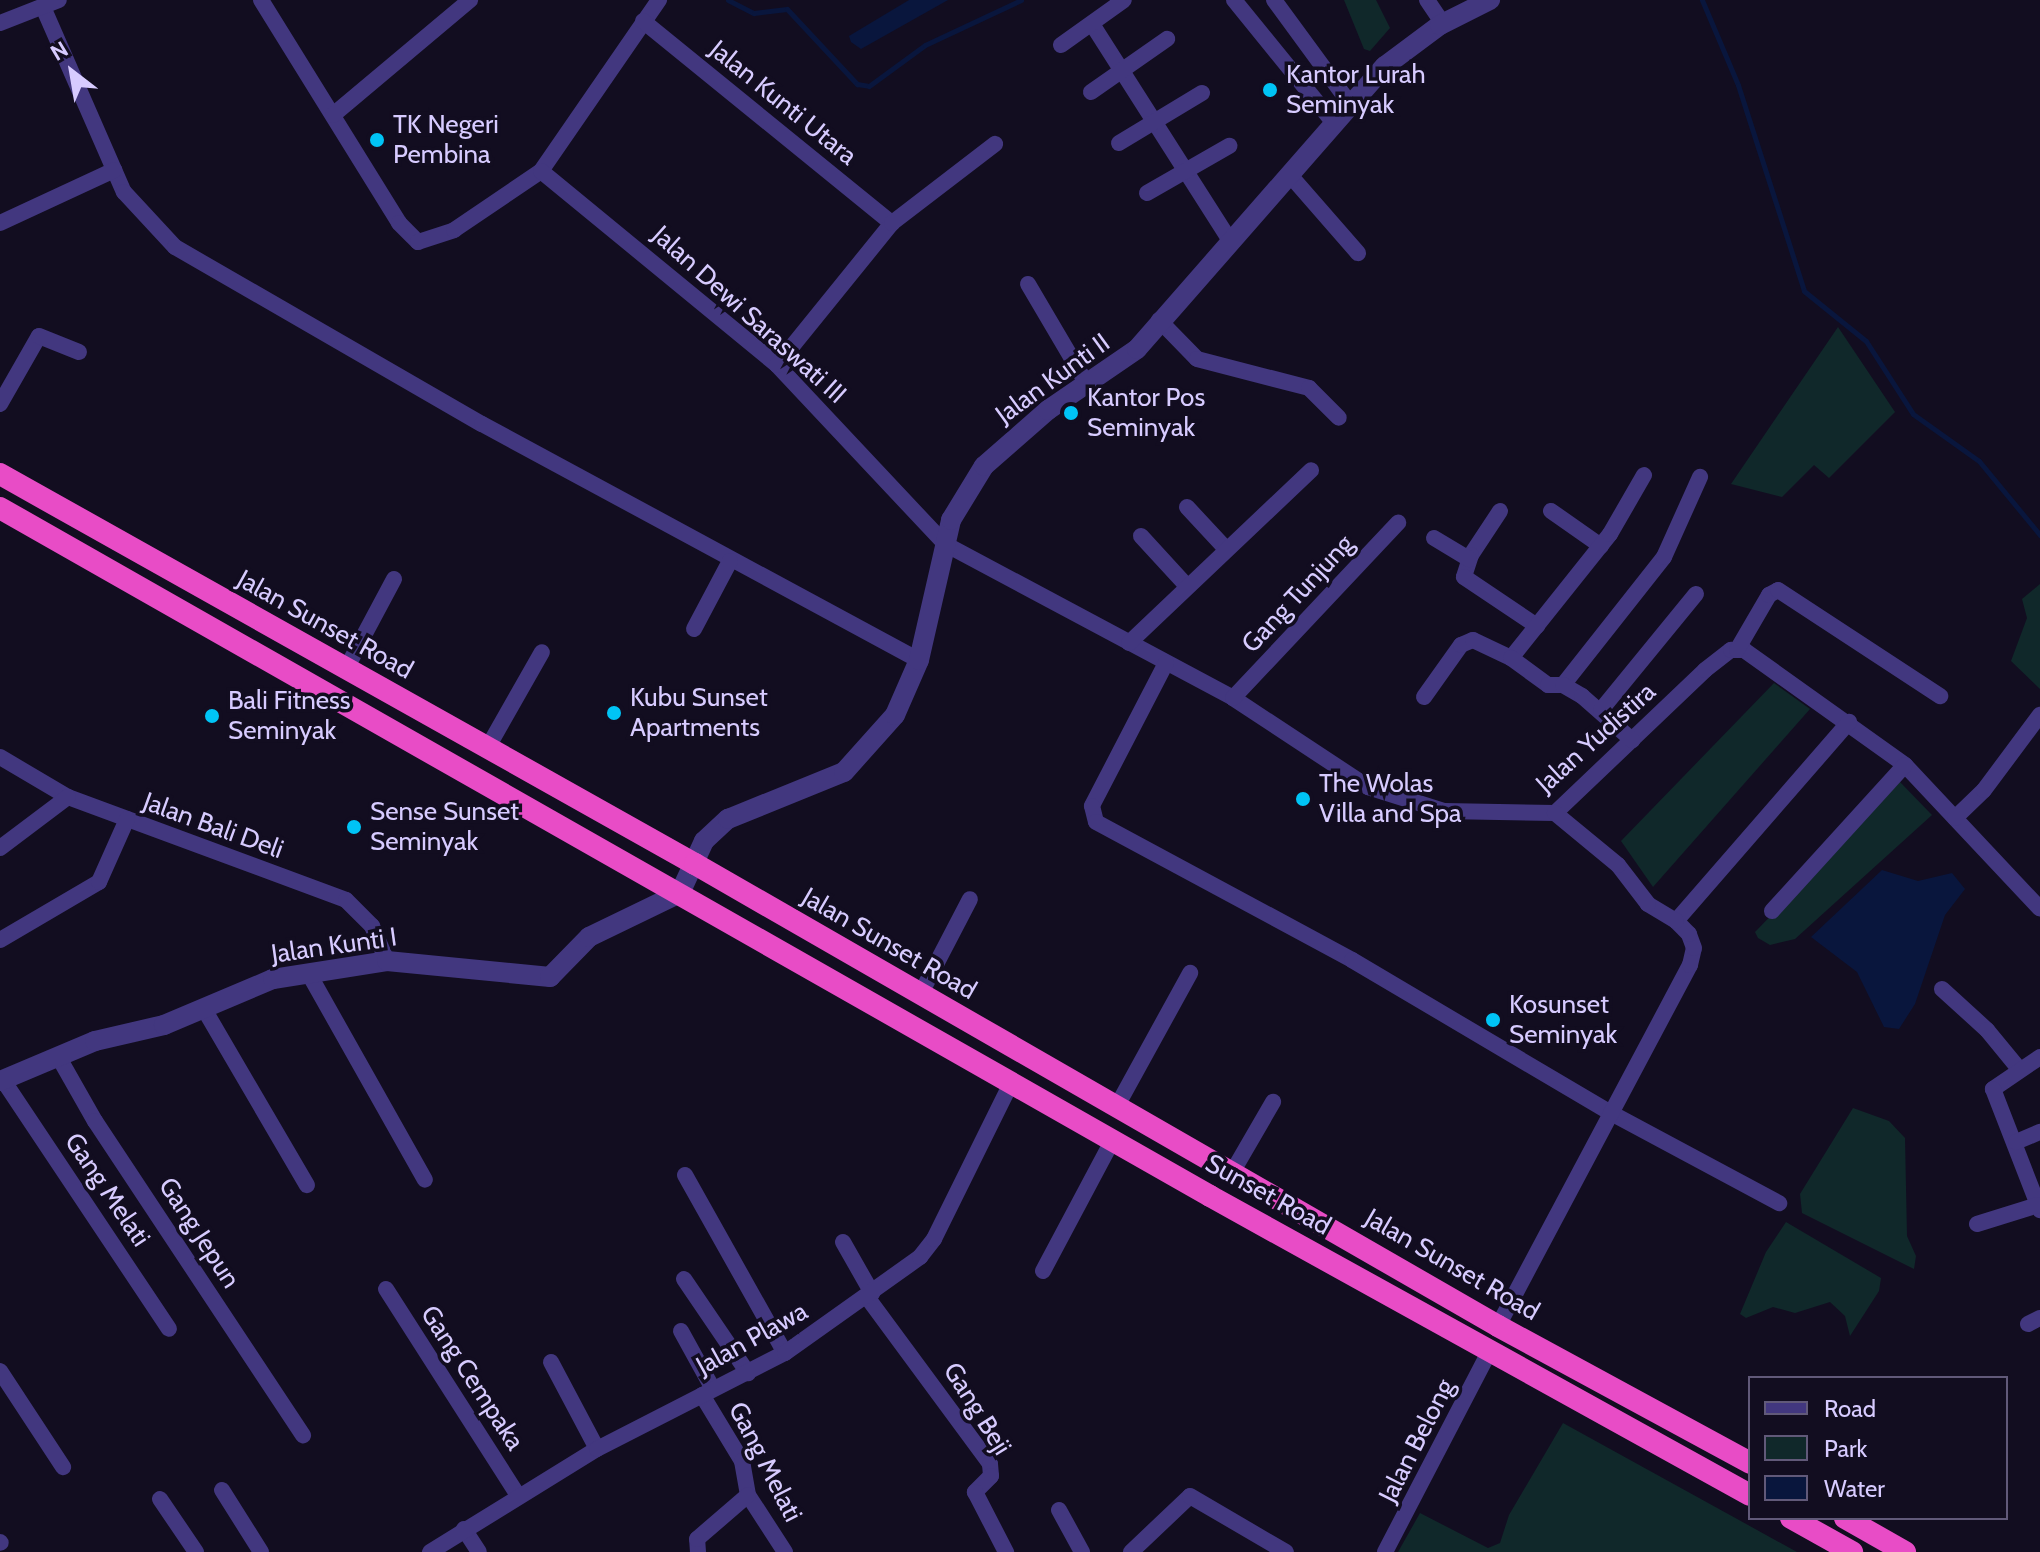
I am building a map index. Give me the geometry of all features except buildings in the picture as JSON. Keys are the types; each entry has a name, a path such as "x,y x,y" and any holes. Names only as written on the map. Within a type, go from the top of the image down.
{"highway":[{"name":"Jalan Sunset Road","path":"0,474 695,864 1498,1326 1748,1462"},
{"path":"0,508 1012,1081"},
{"name":"Sunset Road","path":"1012,1081 1112,1141 1748,1494"},
{"path":"1795,1520 1852,1552"},
{"path":"1849,1520 1905,1552"}],"street":[{"path":"261,0 406,234 418,242 454,230 541,171 659,0"},
{"path":"333,115 470,0"},
{"path":"1061,45 1124,0"},
{"path":"1234,0 1333,122"},
{"path":"1274,0 1350,104"},
{"path":"1427,0 1443,24"},
{"name":"Jalan Kunti II","path":"695,864 704,841 728,819 824,783 849,768 895,715 919,660 956,508 984,466 1033,422 1137,349 1229,239 1385,66 1443,24 1490,0"},
{"path":"1,20 51,3 114,170 138,211 175,247 730,561 919,660"},
{"name":"Jalan Kunti Utara","path":"643,21 892,223"},
{"path":"1092,24 1229,239"},
{"path":"1091,92 1167,39"},
{"path":"1119,143 1202,93"},
{"path":"777,365 892,223 995,144"},
{"path":"1147,193 1229,146"},
{"path":"0,223 114,170"},
{"name":"Jalan Dewi Saraswati III","path":"541,171 777,365 945,544"},
{"path":"1289,174 1358,253"},
{"path":"1028,284 1087,384"},
{"path":"1159,320 1197,359 1309,388 1339,418"},
{"path":"0,404 39,336 79,352"},
{"path":"1129,643 1311,470"},
{"path":"1511,658 1601,546 1644,475"},
{"path":"1563,685 1664,557 1700,477"},
{"path":"1187,507 1226,549"},
{"path":"1500,511 1469,559 1464,577 1537,626"},
{"path":"1551,511 1601,546"},
{"name":"Gang Tunjung","path":"1233,698 1398,523"},
{"path":"1141,536 1187,586"},
{"path":"1434,538 1469,559"},
{"name":"Jalan Yudistira","path":"945,544 1233,698 1320,759 1407,803 1483,816 1555,813 1705,670 1737,650"},
{"path":"694,629 730,561"},
{"path":"346,669 394,579"},
{"path":"1940,696 1778,590 1769,595 1737,650 1751,654 1905,765 2040,909"},
{"path":"1601,710 1696,594"},
{"path":"1424,697 1469,640 1511,658 1548,685 1563,685 1601,710 1632,740"},
{"path":"488,747 542,652"},
{"path":"1166,663 1092,806 1096,822 1352,960 1611,1113 1779,1203"},
{"path":"1955,818 1984,790 2040,715"},
{"path":"1676,921 1849,722"},
{"name":"Jalan Bali Deli","path":"0,757 68,797 346,900 372,926 387,961"},
{"path":"1772,911 1905,765"},
{"path":"0,848 68,797"},
{"path":"1498,1326 1690,965 1692,938 1676,921 1648,904 1618,865 1555,813"},
{"path":"0,940 99,882 127,819"},
{"path":"680,893 695,864"},
{"name":"Jalan Kunti I","path":"2,1081 58,1056 204,1009 247,987 309,974 387,961 543,979 559,969 589,937 680,893"},
{"path":"920,995 970,899"},
{"path":"1117,1106 1190,973"},
{"path":"309,974 425,1180"},
{"path":"1942,989 1987,1030 2019,1069"},
{"path":"204,1009 307,1185"},
{"name":"Gang Jepun","path":"58,1056 95,1121 303,1435"},
{"path":"1977,1224 2039,1207 1993,1089 2040,1057"},
{"name":"Gang Melati","path":"2,1081 169,1329"},
{"name":"Jalan Plawa","path":"430,1552 517,1494 597,1449 785,1353 869,1295 928,1248 1012,1081"},
{"path":"1233,1171 1273,1102"},
{"path":"2016,1142 2040,1132"},
{"path":"1043,1271 1112,1141"},
{"path":"685,1175 785,1353"},
{"path":"843,1242 869,1295"},
{"path":"684,1279 748,1373"},
{"name":"Gang Cempaka","path":"386,1289 517,1494"},
{"name":"Gang Beji","path":"869,1295 990,1464 991,1476 975,1492 1006,1552"},
{"name":"Gang Melati","path":"681,1331 742,1461 748,1495 785,1552"},
{"name":"Jalan Belong","path":"1385,1552 1490,1350"},
{"path":"551,1362 597,1449"},
{"path":"0,1371 63,1467"},
{"path":"222,1490 261,1552"},
{"path":"698,1552 697,1539 748,1495"},
{"path":"1131,1552 1190,1496 1286,1552"},
{"path":"160,1499 196,1552"},
{"path":"1059,1510 1082,1552"},
{"path":"464,1529 479,1552"}],"green space":[{"path":"1344,0 1376,0 1390,28 1370,51 1364,49"},
{"path":"1838,327 1895,412 1829,478 1814,465 1782,497 1731,484"},
{"path":"2040,584 2040,689 2011,661 2027,618 2022,599"},
{"path":"1774,683 1810,709 1653,887 1621,841"},
{"path":"1900,782 1932,815 1795,939 1770,945 1758,938 1755,932"},
{"path":"1853,1108 1889,1121 1905,1138 1907,1236 1916,1256 1914,1269 1802,1213 1800,1194"},
{"path":"1786,1222 1881,1278 1879,1291 1850,1336 1845,1316 1830,1302 1795,1313 1773,1307 1746,1318 1740,1314 1766,1252"},
{"path":"1563,1423 1797,1552 1398,1552 1420,1513 1488,1548 1500,1543 1509,1515"}],"water":[{"path":"909,0 948,0 861,49 851,42 849,36"},
{"path":"1882,870 1918,881 1952,873 1965,889 1945,915 1915,1004 1899,1029 1884,1027 1857,972 1811,937"}],"waterway":[{"path":"728,0 754,13 787,9 857,84 869,86 925,45 1021,0"},
{"path":"1702,0 1738,85 1804,291 1866,341 1913,414 1979,461 2040,535"}],"place":[{"name":"Kantor Lurah Seminyak","path":"1270,90"},
{"name":"TK Negeri Pembina","path":"377,140"},
{"name":"Kantor Pos Seminyak","path":"1071,413"},
{"name":"Kubu Sunset Apartments","path":"614,713"},
{"name":"Bali Fitness Seminyak","path":"212,716"},
{"name":"The Wolas Villa and Spa","path":"1303,799"},
{"name":"Sense Sunset Seminyak","path":"354,827"},
{"name":"Kosunset Seminyak","path":"1493,1020"}]}
